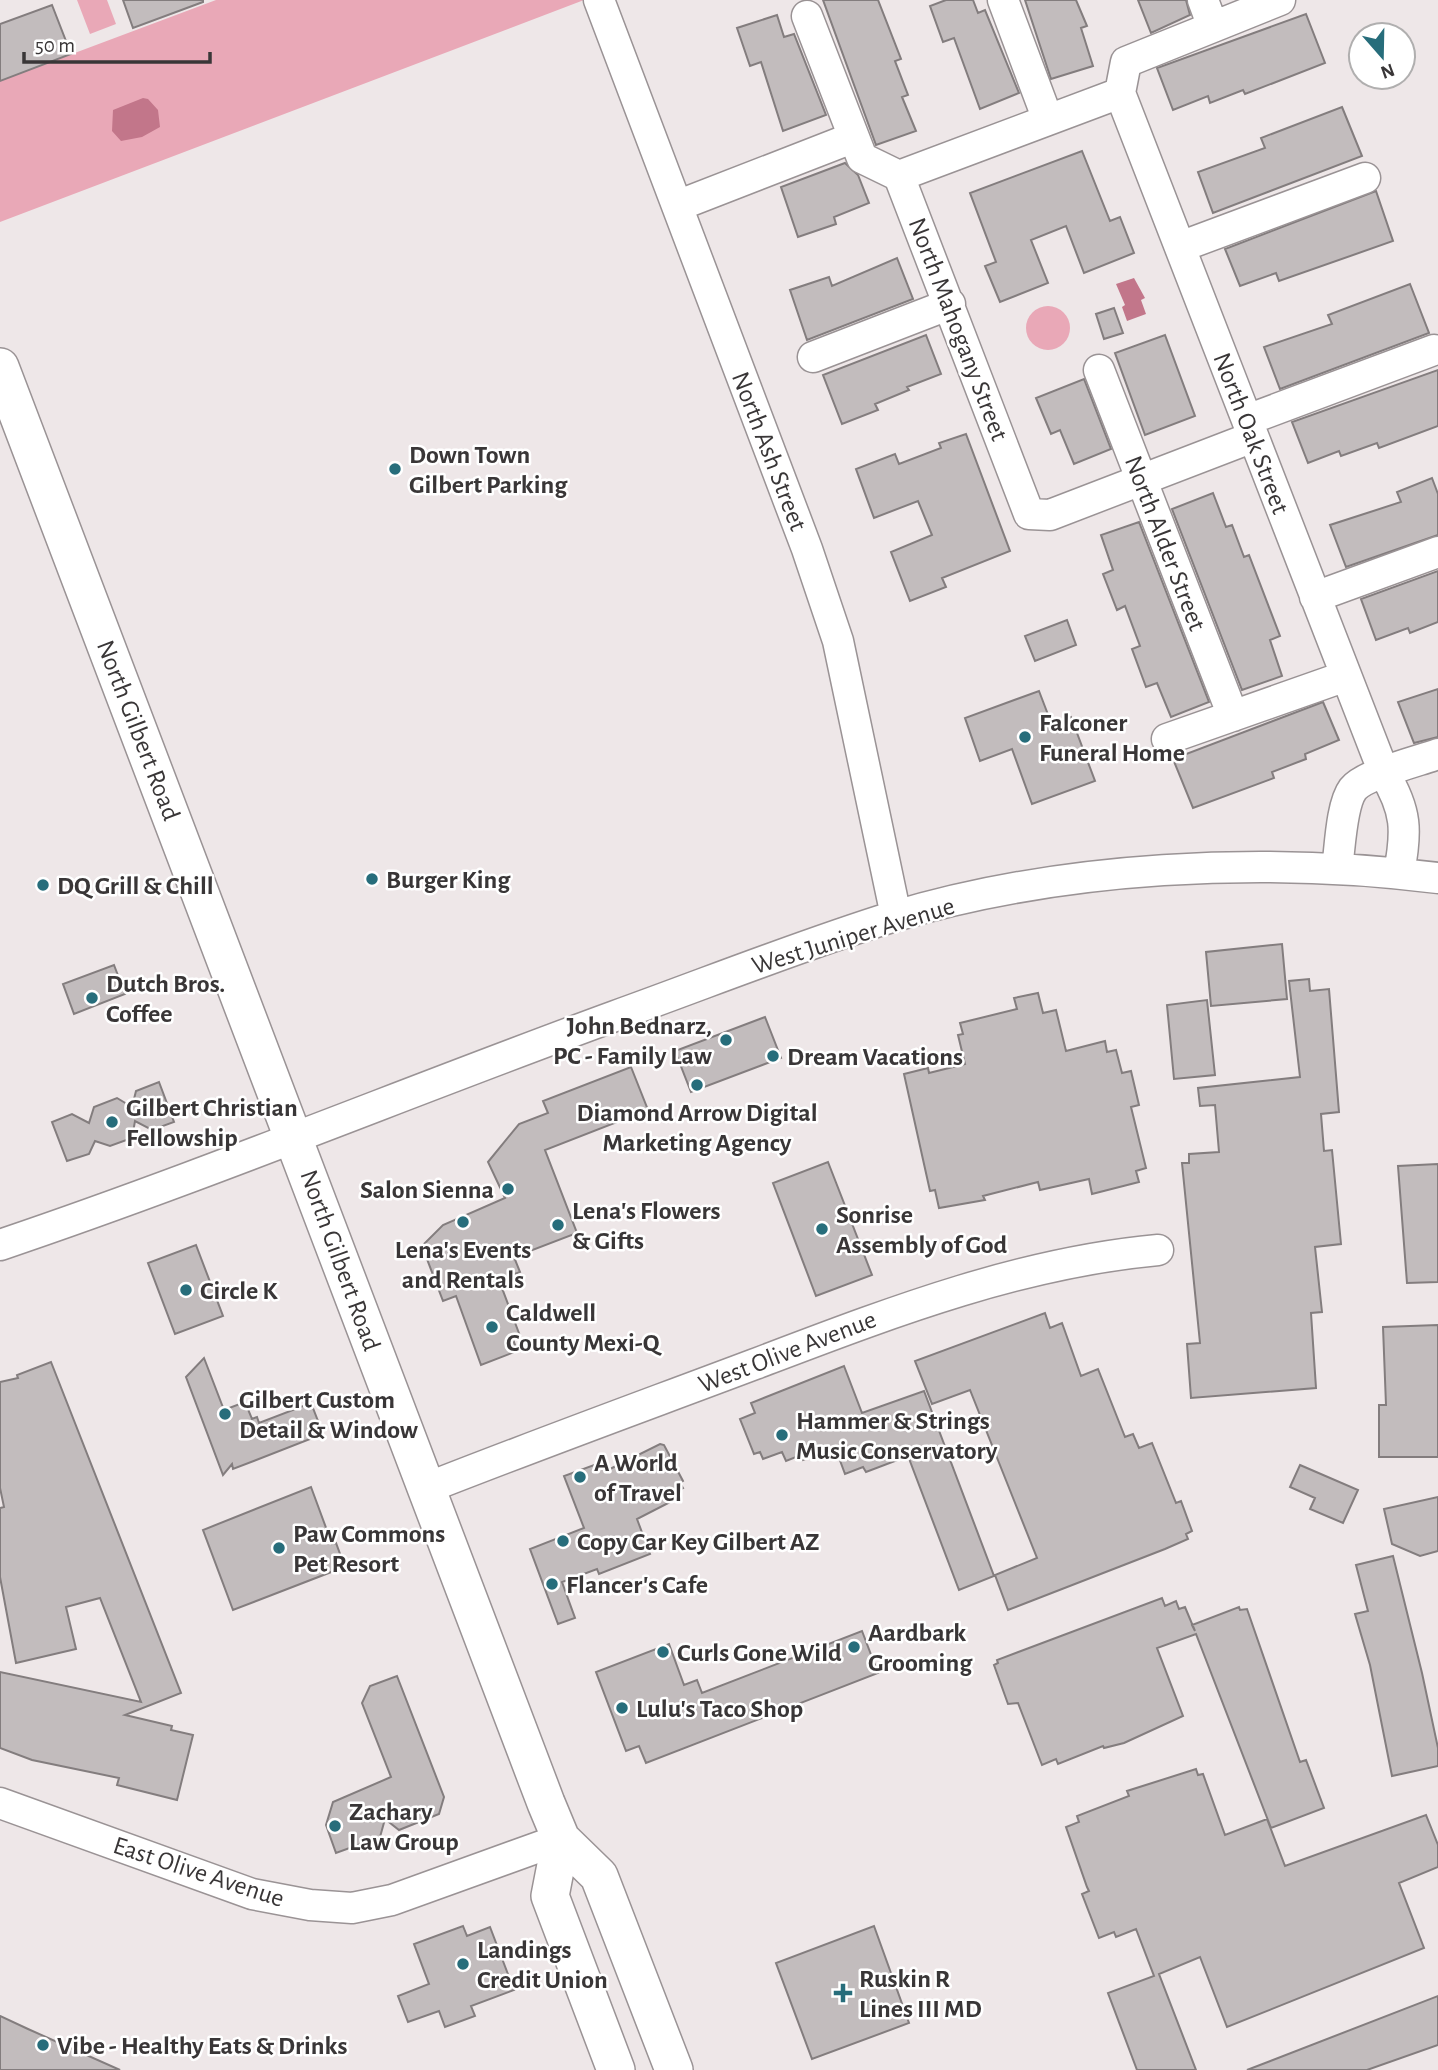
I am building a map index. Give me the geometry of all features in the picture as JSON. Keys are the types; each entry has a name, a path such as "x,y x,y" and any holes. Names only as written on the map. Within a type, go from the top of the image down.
{"main road":[{"name":"North Gilbert Road","path":"0,367 561,1839 599,1876 674,2070"},
{"path":"561,1839 550,1896 616,2070"}],"street":[{"name":"North Ash Street","path":"599,0 838,641 896,916"},
{"path":"1003,0 1048,120"},
{"path":"807,16 857,148 900,176 1120,93 1125,62 1208,13 1280,0"},
{"name":"North Oak Street","path":"1120,93 1384,774 1396,794 1406,830 1399,873"},
{"path":"677,205 857,148"},
{"name":"North Mahogany Street","path":"900,176 1029,514 1050,515 1142,480"},
{"path":"1180,247 1366,178"},
{"path":"813,357 950,304"},
{"path":"1142,480 1250,428 1434,350"},
{"name":"North Alder Street","path":"1099,370 1233,716"},
{"path":"1315,597 1438,552"},
{"path":"1167,739 1346,676"},
{"path":"1337,869 1346,812 1353,789 1365,780 1438,754"},
{"name":"West Juniper Avenue","path":"0,1245 564,1035 896,916 1010,891 1156,870 1197,867 1337,869 1438,878"},
{"name":"West Olive Avenue","path":"427,1488 923,1301 1014,1274 1118,1254 1158,1250"},
{"name":"East Olive Avenue","path":"0,1803 253,1894 310,1905 352,1908 392,1900 561,1839"}],"shaded area":[{"path":"77,0 107,0 116,24 90,34"},
{"path":"216,0 584,0 0,222 0,81"},
{"path":"143,98 148,99 158,110 160,127 142,137 121,141 112,131 113,110"},
{"path":"1134,278 1145,298 1141,300 1146,314 1127,321 1122,307 1125,305 1116,284"},
{"path":"1048,306 1064,312 1070,328 1064,344 1048,350 1032,344 1026,328 1032,312"}],"building":[{"path":"123,0 203,0 203,2 133,28"},
{"path":"823,0 878,0 901,59 895,61 908,95 902,97 916,131 876,145"},
{"path":"946,0 973,0 978,13 985,10 1019,93 980,109 954,38 943,42 930,6"},
{"path":"1025,0 1076,0 1087,26 1081,28 1093,66 1051,79"},
{"path":"1138,0 1186,0 1190,15 1151,33"},
{"path":"52,5 71,54 0,81 0,24"},
{"path":"1306,14 1325,63 1245,94 1243,90 1210,103 1208,96 1173,110 1157,68"},
{"path":"777,15 784,37 794,34 826,115 783,131 761,62 750,66 737,28"},
{"path":"1342,107 1362,156 1213,213 1198,172 1265,148 1261,138"},
{"path":"1082,151 1110,221 1120,217 1134,253 1084,273 1066,226 1031,240 1048,283 1000,302 985,266 996,262 970,193"},
{"path":"845,163 858,175 869,203 834,217 836,224 798,237 781,187"},
{"path":"1376,191 1393,241 1279,281 1276,273 1240,286 1225,249"},
{"path":"897,258 913,299 807,340 790,290 829,277 832,286"},
{"path":"1410,284 1429,333 1280,389 1264,347 1332,324 1328,315"},
{"path":"1114,308 1123,333 1104,339 1096,314"},
{"path":"926,335 941,374 907,387 909,390 875,404 878,410 842,424 823,375"},
{"path":"1165,335 1195,416 1145,435 1115,353"},
{"path":"1438,370 1438,426 1379,448 1377,443 1341,456 1339,451 1308,463 1292,422"},
{"path":"1084,379 1111,449 1074,464 1060,430 1051,434 1036,398"},
{"path":"966,434 1010,551 942,578 946,587 910,601 891,552 932,535 918,501 874,518 856,469 895,454 899,464 941,448 939,443"},
{"path":"1432,478 1438,494 1438,535 1346,567 1330,525 1401,502 1397,492"},
{"path":"1213,493 1226,527 1232,525 1244,557 1249,555 1280,636 1270,640 1282,676 1242,690 1172,509"},
{"path":"1139,522 1209,702 1171,717 1157,683 1146,687 1132,649 1140,646 1125,606 1117,610 1103,574 1113,570 1101,535"},
{"path":"1438,571 1438,622 1410,633 1408,628 1376,640 1361,599"},
{"path":"1067,620 1076,645 1035,661 1025,636"},
{"path":"1438,689 1438,737 1414,743 1398,702"},
{"name":"Falconer Funeral Home","path":"1039,691 1052,725 1071,717 1095,781 1032,804 1012,749 980,761 965,718"},
{"path":"1323,702 1339,740 1305,754 1306,759 1272,772 1274,778 1193,808 1173,759"},
{"path":"1282,944 1287,999 1211,1006 1206,952"},
{"name":"Dutch Bros. Coffee","path":"114,965 125,994 74,1014 63,984"},
{"path":"1309,979 1310,991 1329,989 1339,1112 1321,1114 1324,1151 1332,1150 1341,1244 1315,1247 1322,1312 1311,1313 1316,1388 1191,1398 1187,1344 1200,1343 1182,1163 1189,1163 1189,1154 1219,1152 1215,1105 1200,1106 1198,1088 1300,1077 1289,981"},
{"path":"1038,993 1043,1013 1056,1010 1066,1051 1105,1041 1107,1052 1116,1050 1122,1073 1131,1071 1139,1105 1131,1107 1146,1168 1136,1171 1139,1182 1092,1194 1089,1179 1040,1190 1038,1182 983,1196 985,1200 939,1208 935,1190 930,1191 904,1074 928,1068 929,1073 965,1064 958,1035 963,1034 960,1023 1017,1009 1014,998"},
{"path":"1207,1000 1215,1075 1174,1079 1167,1005"},
{"path":"765,1017 781,1058 691,1092 675,1051"},
{"path":"631,1067 648,1110 545,1150 577,1233 514,1257 520,1272 499,1280 520,1336 513,1339 517,1351 481,1365 456,1296 443,1301 422,1246 443,1225 505,1198 488,1162 519,1124 548,1113 543,1101"},
{"name":"Gilbert Christian Fellowship","path":"159,1082 174,1122 152,1130 135,1121 132,1138 110,1146 95,1141 89,1154 67,1161 52,1122 72,1114 89,1123 94,1107 117,1098 132,1107 136,1091"},
{"name":"Sonrise Assembly of God","path":"828,1162 872,1275 816,1296 773,1183"},
{"path":"1438,1164 1438,1282 1407,1283 1398,1166"},
{"name":"Circle K","path":"196,1245 223,1316 175,1334 148,1263"},
{"path":"1045,1313 1050,1328 1062,1323 1081,1376 1098,1369 1125,1437 1133,1434 1139,1448 1152,1443 1176,1503 1181,1501 1192,1531 1186,1534 1188,1539 1165,1549 1008,1610 995,1575 1037,1558 970,1390 932,1404 915,1361"},
{"path":"1438,1325 1438,1457 1379,1457 1379,1405 1386,1405 1383,1327"},
{"name":"Gilbert Custom Detail & Window","path":"204,1358 224,1410 245,1402 252,1419 257,1417 259,1423 311,1403 323,1434 233,1469 232,1464 223,1475 186,1377"},
{"path":"51,1362 181,1693 125,1715 172,1726 171,1730 193,1735 177,1800 117,1785 119,1778 32,1760 0,1748 0,1672 141,1702 100,1598 66,1607 76,1649 16,1663 0,1577 0,1508 4,1507 0,1488 0,1382 18,1378 17,1375"},
{"path":"844,1366 862,1413 924,1391 994,1576 959,1590 908,1456 866,1472 863,1467 845,1474 835,1447 803,1460 801,1455 786,1461 782,1452 763,1459 760,1452 754,1454 740,1419 755,1413 751,1403"},
{"path":"660,1444 664,1445 683,1481 680,1483 683,1488 675,1492 678,1498 637,1519 650,1554 599,1574 597,1569 562,1582 575,1618 558,1624 530,1549 584,1528 564,1476 605,1461 608,1470"},
{"path":"1300,1465 1358,1490 1343,1523 1310,1509 1315,1498 1290,1487"},
{"name":"Paw Commons Pet Resort","path":"311,1487 332,1544 336,1543 343,1562 338,1564 339,1569 233,1610 203,1530"},
{"path":"1438,1497 1438,1551 1420,1556 1392,1544 1384,1509"},
{"path":"1393,1556 1422,1673 1438,1748 1438,1766 1392,1776 1370,1665 1355,1614 1368,1611 1356,1565"},
{"path":"1162,1598 1165,1606 1176,1601 1179,1609 1185,1607 1192,1625 1239,1607 1240,1610 1247,1609 1300,1762 1306,1760 1324,1808 1271,1828 1196,1634 1157,1648 1183,1716 1124,1743 1104,1748 1103,1746 1058,1764 1056,1759 1042,1765 1018,1703 1008,1704 994,1665 998,1663 997,1660"},
{"path":"862,1631 878,1673 646,1763 639,1746 626,1751 596,1672 669,1644 684,1685 697,1680 702,1693"},
{"path":"397,1676 444,1797 439,1814 399,1830 385,1819 380,1837 336,1853 326,1825 333,1802 391,1777 362,1703 370,1686"},
{"path":"1196,1769 1198,1775 1203,1774 1225,1835 1267,1819 1285,1866 1426,1815 1438,1845 1438,1867 1399,1883 1424,1948 1227,2027 1200,1957 1159,1974 1196,2070 1137,2070 1108,1993 1154,1976 1136,1929 1116,1937 1114,1932 1099,1938 1082,1894 1089,1891 1066,1827 1079,1822 1077,1816 1129,1796 1127,1791"},
{"name":"Landings Credit Union","path":"463,1926 467,1936 490,1927 514,1990 471,2006 475,2016 445,2027 439,2011 408,2022 398,1996 429,1984 414,1944"},
{"name":"Ruskin R Lines III MD","path":"874,1926 909,2023 812,2059 776,1963"},
{"path":"1438,1996 1438,2045 1367,2070 1247,2070"},
{"name":"Vibe - Healthy Eats & Drinks","path":"0,2016 28,2029 120,2070 0,2070"}],"place":[{"name":"Down Town Gilbert Parking","path":"395,469"},
{"name":"Falconer Funeral Home","path":"1025,737"},
{"name":"Burger King","path":"372,879"},
{"name":"DQ Grill & Chill","path":"43,885"},
{"name":"Dutch Bros. Coffee","path":"92,998"},
{"name":"John Bednarz, PC - Family Law","path":"726,1040"},
{"name":"Dream Vacations","path":"773,1056"},
{"name":"Diamond Arrow Digital Marketing Agency","path":"697,1085"},
{"name":"Gilbert Christian Fellowship","path":"112,1122"},
{"name":"Salon Sienna","path":"508,1189"},
{"name":"Lena's Events and Rentals","path":"463,1222"},
{"name":"Lena's Flowers & Gifts","path":"558,1225"},
{"name":"Sonrise Assembly of God","path":"822,1229"},
{"name":"Circle K","path":"186,1290"},
{"name":"Caldwell County Mexi-Q","path":"492,1327"},
{"name":"Gilbert Custom Detail & Window","path":"225,1414"},
{"name":"Hammer & Strings Music Conservatory","path":"782,1435"},
{"name":"A World of Travel","path":"580,1477"},
{"name":"Copy Car Key Gilbert AZ","path":"563,1541"},
{"name":"Paw Commons Pet Resort","path":"279,1548"},
{"name":"Flancer's Cafe","path":"552,1584"},
{"name":"Aardbark Grooming","path":"854,1647"},
{"name":"Curls Gone Wild","path":"663,1652"},
{"name":"Lulu's Taco Shop","path":"622,1708"},
{"name":"Zachary Law Group","path":"335,1826"},
{"name":"Landings Credit Union","path":"463,1964"},
{"name":"Ruskin R Lines III MD","path":"843,1993"},
{"name":"Vibe - Healthy Eats & Drinks","path":"43,2045"}]}
